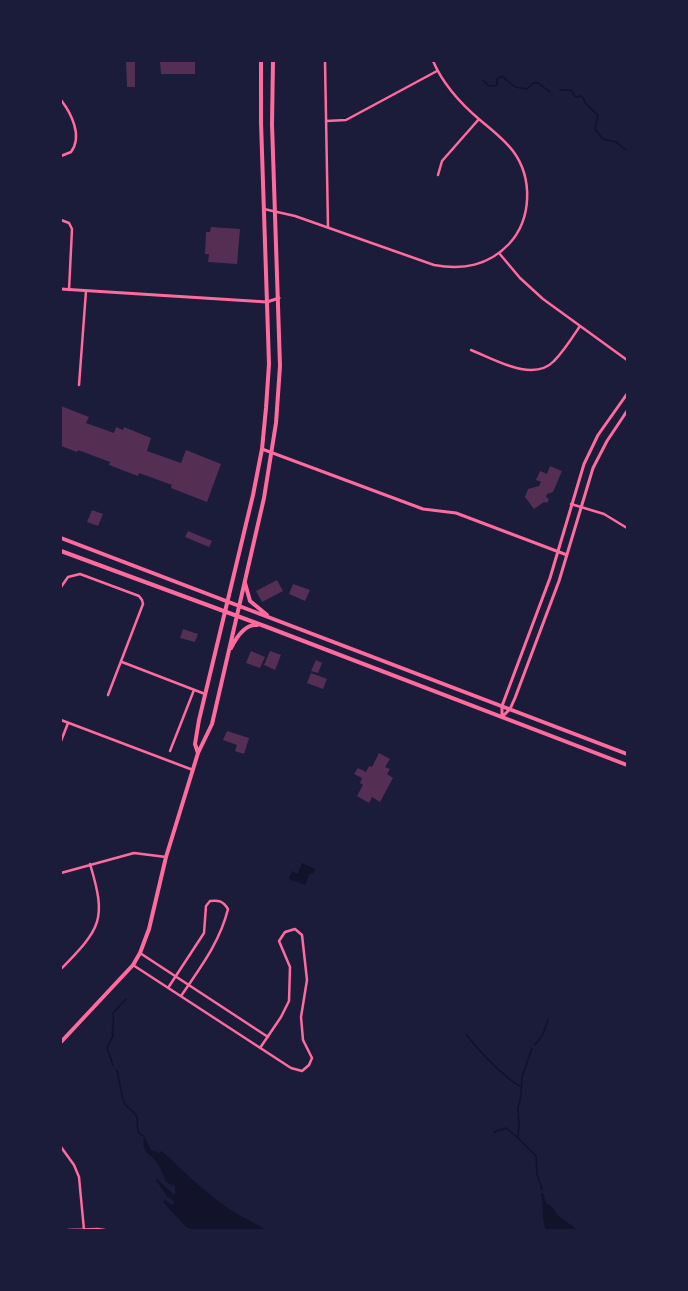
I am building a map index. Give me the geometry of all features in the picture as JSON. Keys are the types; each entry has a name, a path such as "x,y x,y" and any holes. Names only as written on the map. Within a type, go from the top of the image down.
{"main road":[{"path":"198,753 195,744 253,495 262,449 269,364 261,122 261,61"},
{"path":"61,1042 133,964 140,953 149,929 166,857 198,753 212,724 264,498 273,452 280,366 279,298 272,124 273,61"},
{"path":"61,538 627,754"},
{"path":"61,551 225,613 267,627 627,765"},
{"path":"244,581 246,594 250,601 274,620"},
{"path":"228,652 239,635 250,626 257,625 267,627"}],"street":[{"path":"325,61 328,227"},
{"path":"264,209 294,216 434,264 451,268 479,264 499,253 514,238 522,222 527,203 527,184 522,166 513,150 454,95 437,71 433,61"},
{"path":"326,121 346,120 437,71"},
{"path":"61,100 70,111 73,120 75,137 72,150 68,154 61,156"},
{"path":"438,174 442,161 479,119"},
{"path":"61,220 69,223 72,229 69,290"},
{"path":"499,253 529,287 627,360"},
{"path":"61,289 267,302 279,298"},
{"path":"79,385 86,291"},
{"path":"471,350 523,370 538,370 554,362 580,326"},
{"path":"502,717 502,706 542,600 558,552 579,475 592,446 627,394"},
{"path":"502,717 510,709 549,610 597,459 627,411"},
{"path":"262,449 423,509 456,513 567,555"},
{"path":"571,504 604,514 627,528"},
{"path":"61,587 68,577 80,574 141,598 143,604 122,662 108,695"},
{"path":"122,662 206,694"},
{"path":"170,751 194,690"},
{"path":"61,720 193,770"},
{"path":"61,741 68,723"},
{"path":"61,873 134,853 166,857"},
{"path":"61,969 85,945 98,923 100,903 90,864"},
{"path":"168,988 204,932 206,906 210,901 218,900 225,904 228,909 223,928 215,945 181,996"},
{"path":"133,964 168,988 181,996 260,1048 291,1068 302,1071 309,1065 312,1058 303,1040 301,1017 307,980 302,935 295,929 285,932 279,941 290,967 289,1001 260,1048"},
{"path":"140,953 268,1037"},
{"path":"61,1147 74,1165 79,1177 84,1229"},
{"path":"68,1230 105,1230"}],"shaded area":[{"path":"302,863 315,869 313,874 310,873 305,885 289,879 292,871 298,874"},
{"path":"144,1136 151,1150 159,1153 162,1151 216,1199 234,1212 266,1230 193,1230 186,1227 163,1202 165,1200 172,1205 175,1202 167,1196 156,1180 157,1179 173,1194 175,1194 175,1186 166,1182 158,1164 145,1150 143,1142"},
{"path":"541,1193 543,1193 546,1203 554,1209 557,1215 578,1230 546,1230"}],"building":[{"path":"126,61 135,61 135,87 127,87"},
{"path":"160,61 195,61 195,74 161,74"},
{"path":"211,227 240,229 237,264 208,262 209,254 205,254 206,232 210,232"},
{"path":"61,406 89,417 86,423 114,433 116,427 123,430 124,427 151,438 147,451 181,463 186,450 221,464 207,502 171,488 172,485 139,473 138,476 109,465 110,462 78,450 77,452 61,446"},
{"path":"550,466 562,471 553,492 547,494 546,497 549,499 547,503 544,502 534,509 525,497 528,489 539,486 541,482 536,480 540,471 547,474"},
{"path":"92,510 103,514 98,526 87,522"},
{"path":"188,531 212,541 209,547 185,537"},
{"path":"277,580 283,591 262,602 256,591"},
{"path":"293,584 310,590 305,601 289,594"},
{"path":"183,629 198,634 195,642 180,638"},
{"path":"251,651 265,657 260,668 246,663"},
{"path":"270,651 281,655 275,670 264,665"},
{"path":"316,660 322,663 318,673 311,671"},
{"path":"311,673 327,679 323,689 307,683"},
{"path":"227,731 249,738 244,754 235,751 237,745 223,740"},
{"path":"379,753 390,759 385,767 390,769 387,774 393,778 380,802 372,797 369,803 357,796 363,785 360,783 362,778 354,774 358,768 366,772 369,766 372,767"}],"waterway":[{"path":"483,80 489,86 497,85 497,79 502,76 515,87 527,89 533,83 538,83 550,92"},
{"path":"560,90 571,90 575,97 582,96 586,104 598,115 595,129 603,139 616,142 627,151"},
{"path":"113,1065 107,1048 113,1036 113,1013 126,999"},
{"path":"535,1045 543,1034 548,1020"},
{"path":"466,1034 484,1056 508,1078 522,1087"},
{"path":"532,1048 522,1077 521,1096 518,1108 518,1138 536,1156 537,1174 542,1189"},
{"path":"117,1070 125,1104 136,1115 138,1130 144,1136"},
{"path":"494,1132 506,1128 518,1138"}]}
